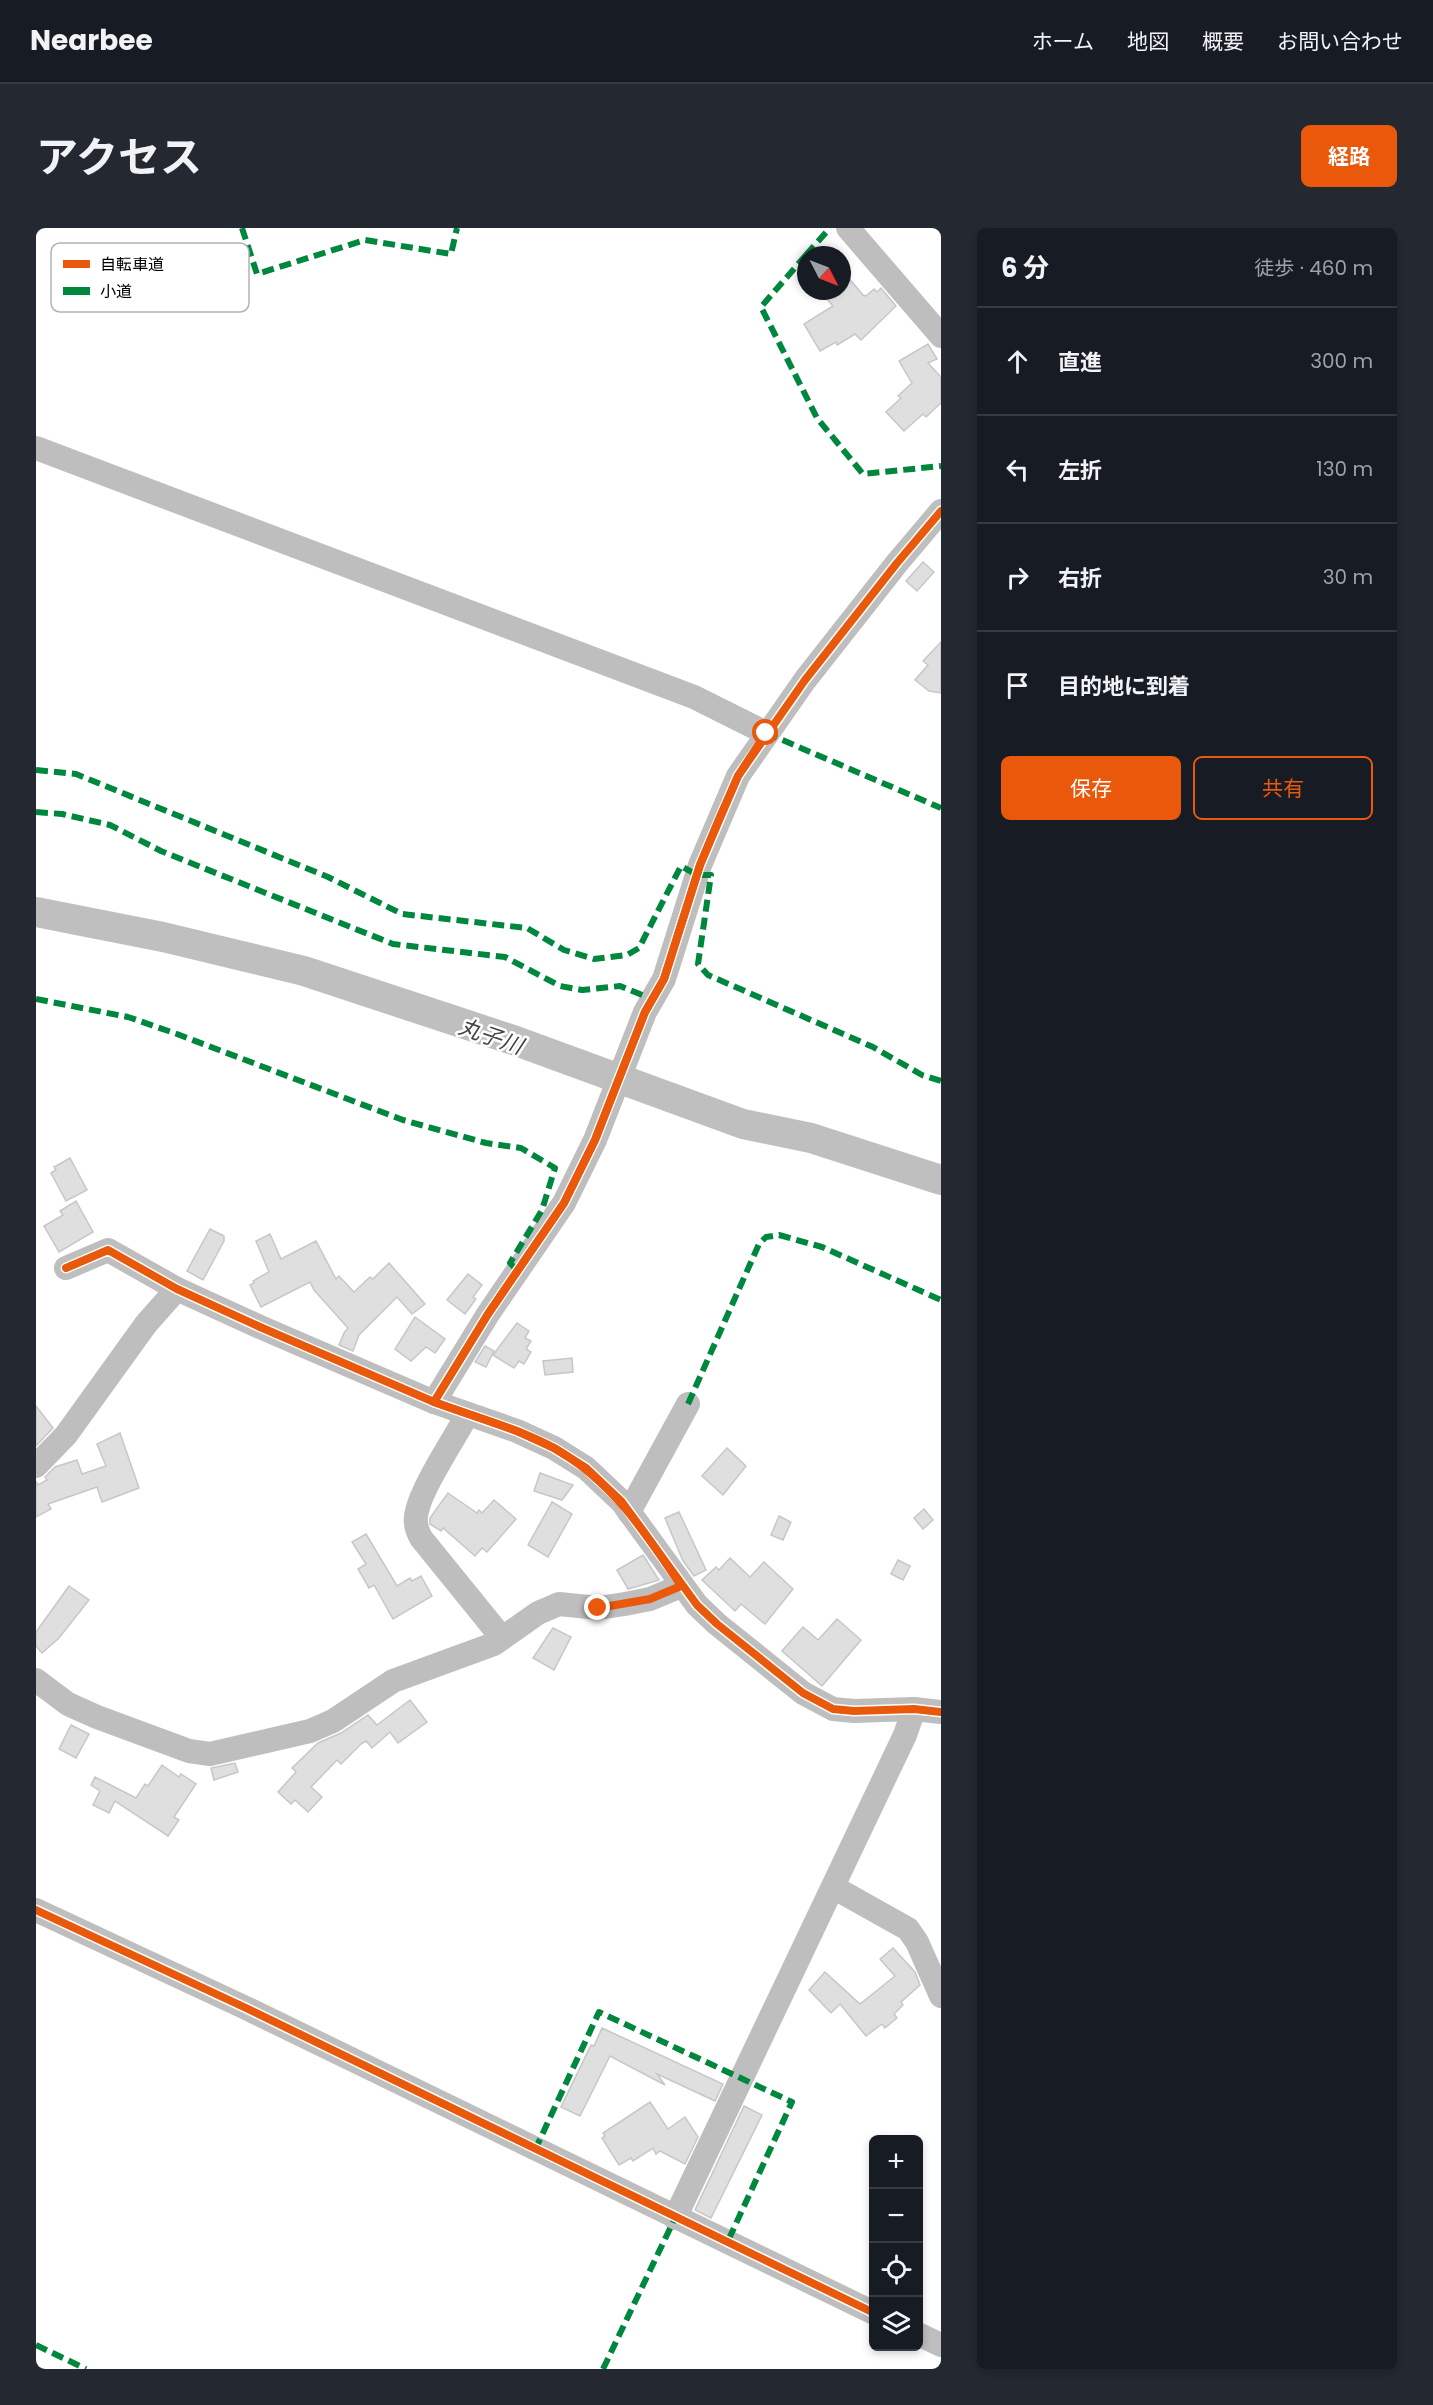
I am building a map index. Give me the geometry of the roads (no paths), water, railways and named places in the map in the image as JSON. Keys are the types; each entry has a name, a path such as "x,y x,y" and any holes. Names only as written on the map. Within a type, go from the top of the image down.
{"street":[{"path":"848,228 941,336"},
{"path":"36,448 694,698 766,733"},
{"path":"434,1402 488,1314 564,1203 595,1140 645,1012 664,979 700,865 738,776 766,733 868,599 941,511"},
{"path":"66,1268 108,1250 177,1289 434,1402 517,1431 554,1448 586,1468 629,1512 681,1586 717,1624 802,1693 833,1709 854,1711 914,1709 941,1712"},
{"path":"36,1466 66,1435 146,1324 177,1289"},
{"path":"629,1512 688,1404"},
{"path":"467,1415 425,1491 417,1510 416,1527 421,1538 502,1638"},
{"path":"36,1680 68,1704 96,1717 189,1751 210,1754 310,1731 333,1721 373,1692 393,1681 478,1651 502,1638 538,1613 559,1604 598,1608 625,1605 650,1599 681,1586"},
{"path":"675,2218 905,1736 914,1709"},
{"path":"833,1887 908,1929 917,1942 941,1996"},
{"path":"36,1910 246,2008 869,2311"},
{"path":"923,2336 941,2345"}],"waterway":[{"name":"丸子川","path":"36,912 163,937 304,971 516,1041 743,1124 811,1138 941,1180"}]}
